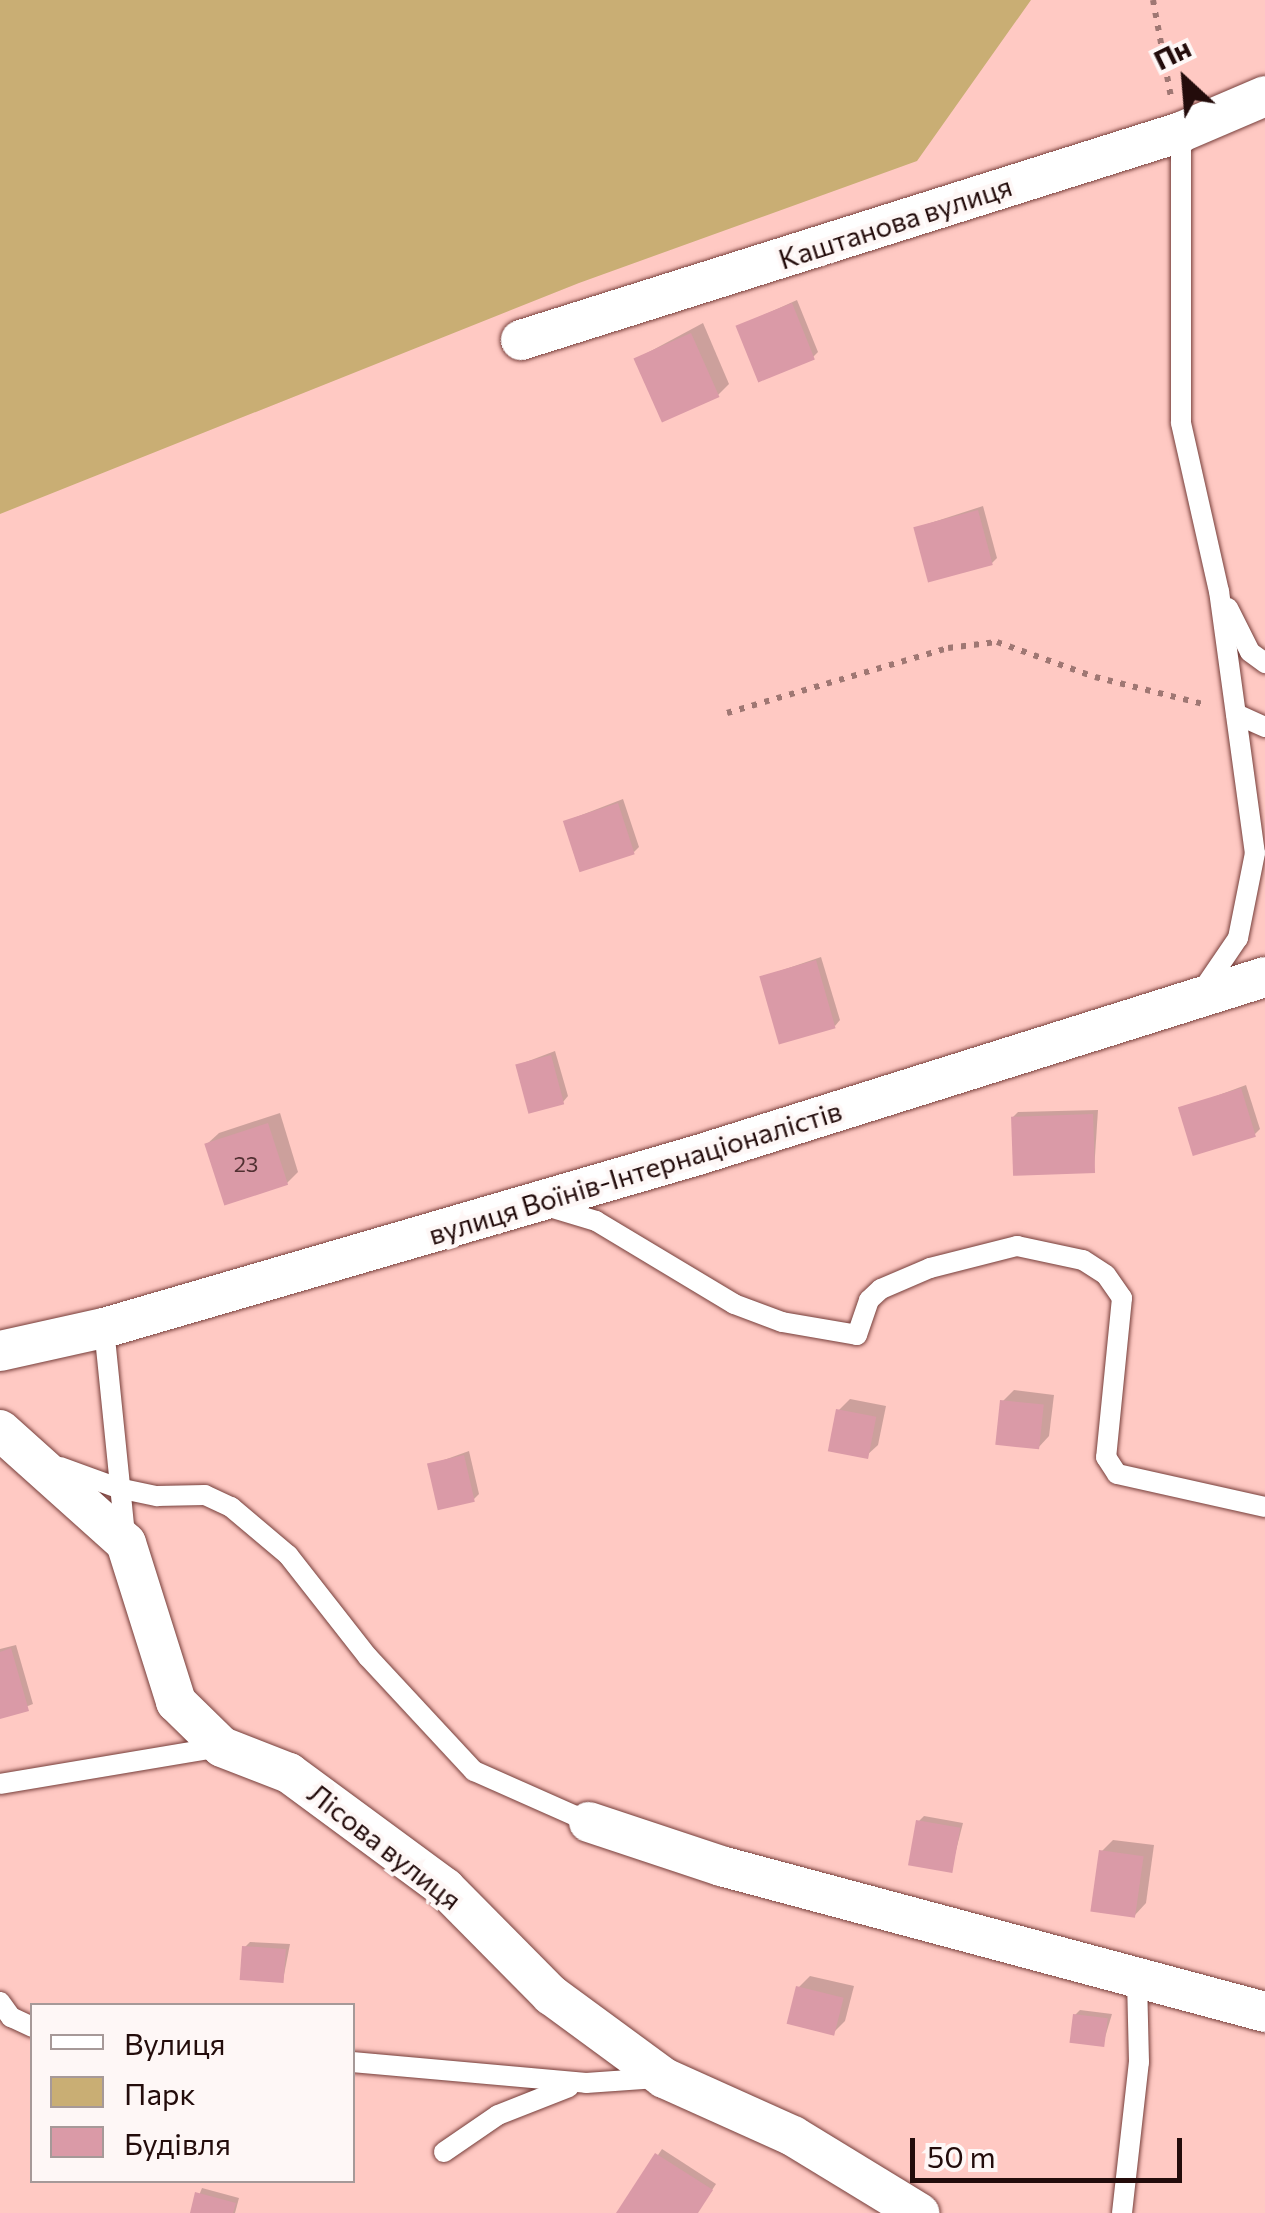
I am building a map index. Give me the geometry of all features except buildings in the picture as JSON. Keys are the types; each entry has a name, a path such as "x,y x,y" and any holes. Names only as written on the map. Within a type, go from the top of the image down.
{"street":[{"name":"Каштанова вулиця","path":"521,340 1181,132 1265,96"},
{"name":"вулиця Воїнів-Інтернаціоналістів","path":"0,1351 104,1328 536,1202 1265,977"},
{"name":"Лісова вулиця","path":"14,1440 126,1542 176,1702 222,1747 289,1773 446,1888 552,1995 664,2078 793,2136 919,2213"},
{"path":"589,1822 722,1866 1265,2012"}],"lane":[{"path":"1181,132 1181,423 1219,591 1254,853 1238,938 1198,998"},
{"path":"1219,591 1250,652 1265,663"},
{"path":"1236,714 1265,727"},
{"path":"536,1202 596,1221 734,1304 857,1336 869,1300 881,1288 930,1268 1017,1246 1083,1260 1106,1275 1122,1298 1106,1457 1117,1474 1265,1507"},
{"path":"104,1328 126,1542"},
{"path":"14,1440 82,1478 118,1488 205,1494 231,1507 288,1555 368,1657 474,1771 589,1822"},
{"path":"0,1784 222,1747"},
{"path":"1122,2213 1139,2062 1137,1980"},
{"path":"0,2002 11,2017 30,2026"},
{"path":"355,2062 586,2082 664,2078"},
{"path":"444,2152 498,2115 586,2082"}],"path":[{"path":"1153,0 1181,132"},
{"path":"727,713 948,648 997,642 1095,677 1146,685 1236,714"}],"green space":[{"path":"0,0 1031,0 917,161 579,283 0,514"}]}
